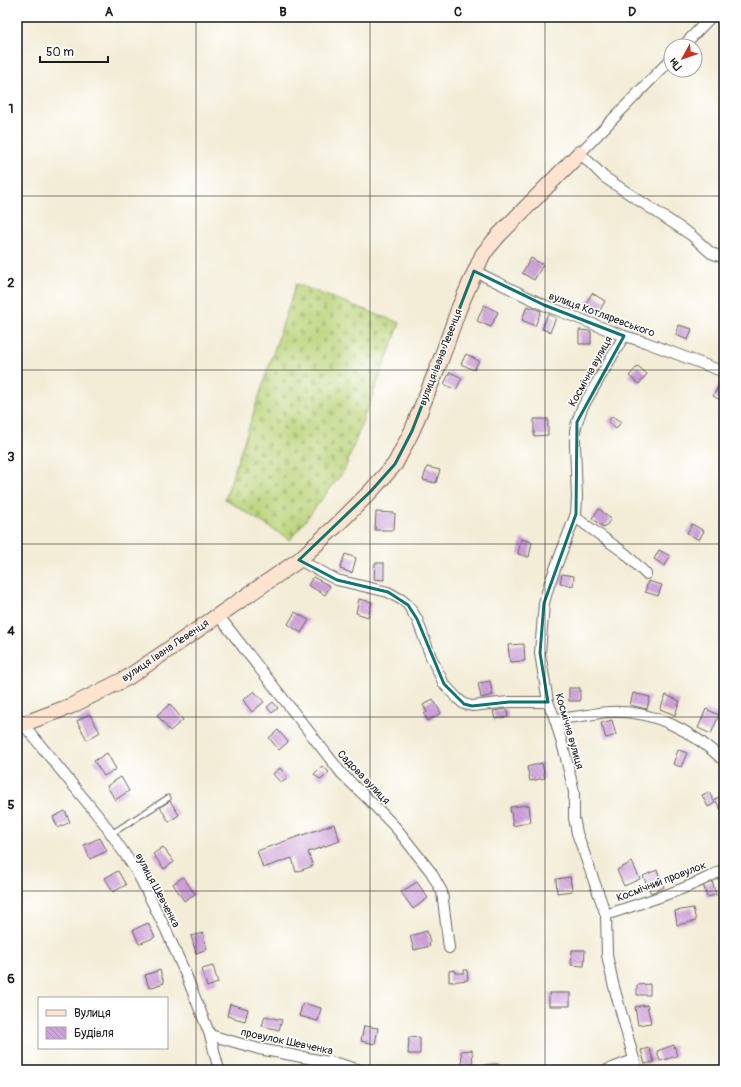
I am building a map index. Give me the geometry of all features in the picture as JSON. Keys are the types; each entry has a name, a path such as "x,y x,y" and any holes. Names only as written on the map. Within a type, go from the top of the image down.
{"street":[{"path":"691,38 711,17"},
{"path":"663,67 580,153 604,177 691,235 711,253 723,257"},
{"name":"вулиця Івана Левенця","path":"20,724 71,706 127,678 299,560 366,496 395,464 412,431 441,359 459,308 482,254 580,153"},
{"name":"вулиця Котляревського","path":"474,271 544,306 724,372"},
{"name":"Космічна вулиця","path":"624,336 585,402 576,422 574,446 577,497 576,514 548,585 544,603 540,653 548,702 555,719 574,792 574,818 577,833 606,915 607,955 635,1065"},
{"path":"575,517 626,554 646,574"},
{"path":"299,560 337,580 388,592 408,605 418,619 431,657 444,684 456,698 464,704 472,706 509,702 548,702"},
{"name":"Садова вулиця","path":"218,615 342,774 397,829 430,872 442,892 448,948"},
{"path":"555,719 609,712 624,712 643,715 667,722 681,729 713,750 724,761"},
{"name":"вулиця Шевченка","path":"20,724 103,822 137,872 163,923 186,975 210,1035 220,1070"},
{"name":"Космічний провулок","path":"606,915 671,893 709,878 724,869"},
{"name":"провулок Шевченка","path":"210,1035 259,1049 340,1064 360,1070"},
{"path":"607,1070 635,1065"}],"lane":[{"path":"111,834 168,798"}],"highlighted area":[{"path":"474,271 544,305 624,336 577,422 576,514 544,603 540,653 548,702 509,702 472,706 464,704 444,684 417,619 408,605 388,592 337,580 299,560 371,491 395,464 412,431"}],"green space":[{"path":"296,284 400,323 344,471 290,540 225,499"}],"building":[{"path":"531,258 543,265 534,280 522,273"},
{"path":"592,293 605,301 599,312 586,304"},
{"path":"484,305 498,312 491,327 477,321"},
{"path":"527,306 541,311 535,326 522,320"},
{"path":"548,314 556,318 550,332 542,329"},
{"path":"679,325 692,329 688,340 676,335"},
{"path":"579,330 591,331 591,344 579,344"},
{"path":"466,354 479,361 474,370 461,364"},
{"path":"638,366 647,374 639,384 629,376"},
{"path":"450,372 462,378 456,390 444,384"},
{"path":"721,381 724,383 724,397 722,401 713,396"},
{"path":"612,416 621,422 616,429 608,422"},
{"path":"534,419 548,419 548,435 534,436"},
{"path":"427,467 440,470 436,483 423,480"},
{"path":"599,509 611,519 604,528 592,518"},
{"path":"376,512 395,513 394,530 375,530"},
{"path":"692,524 704,531 699,540 687,533"},
{"path":"521,539 532,542 529,557 518,554"},
{"path":"659,550 670,556 665,566 654,559"},
{"path":"345,554 356,558 352,573 340,569"},
{"path":"375,563 384,563 384,580 374,579"},
{"path":"562,574 574,576 573,586 560,583"},
{"path":"313,577 330,586 325,595 308,585"},
{"path":"648,581 662,585 658,596 645,592"},
{"path":"359,599 372,602 368,617 356,613"},
{"path":"295,612 309,620 301,633 288,624"},
{"path":"524,644 525,661 510,662 508,645"},
{"path":"490,681 493,695 481,698 478,683"},
{"path":"569,688 580,688 580,701 569,701"},
{"path":"254,691 264,702 252,712 243,700"},
{"path":"633,693 650,697 647,709 630,705"},
{"path":"666,695 680,701 675,715 660,709"},
{"path":"433,699 441,713 428,721 424,714 427,712 423,705"},
{"path":"273,702 278,708 272,713 267,707"},
{"path":"170,704 183,720 170,731 157,715"},
{"path":"507,709 508,717 495,719 493,711"},
{"path":"706,709 719,715 711,734 698,728"},
{"path":"89,714 100,732 87,740 77,721"},
{"path":"612,720 616,735 606,738 601,723"},
{"path":"278,730 288,742 279,750 269,738"},
{"path":"678,750 687,753 681,767 673,764"},
{"path":"107,753 116,769 104,776 94,761"},
{"path":"542,763 545,778 530,781 527,767"},
{"path":"322,766 329,772 321,780 314,774"},
{"path":"280,768 288,778 281,783 273,774"},
{"path":"121,777 129,791 115,800 107,786"},
{"path":"709,792 715,803 708,807 702,795"},
{"path":"724,794 724,808 721,810 715,799"},
{"path":"170,801 179,815 169,822 160,807"},
{"path":"529,805 531,822 513,826 510,807"},
{"path":"65,811 70,822 58,828 53,817"},
{"path":"334,824 340,841 308,852 313,866 296,872 292,858 263,868 257,851"},
{"path":"100,838 107,851 90,859 84,845"},
{"path":"163,847 174,862 164,869 153,854"},
{"path":"632,862 640,879 624,886 617,870"},
{"path":"657,870 664,887 651,893 643,876"},
{"path":"118,871 126,885 113,892 105,878"},
{"path":"183,877 195,894 184,901 173,884"},
{"path":"570,877 572,891 557,893 556,879"},
{"path":"712,881 716,895 707,897 703,884"},
{"path":"417,882 428,898 413,909 401,892"},
{"path":"693,908 696,921 677,925 675,911"},
{"path":"148,923 155,937 139,944 133,930"},
{"path":"427,931 430,946 414,950 410,936"},
{"path":"203,933 207,949 196,953 191,936"},
{"path":"572,950 585,950 584,966 571,965"},
{"path":"213,966 218,983 207,987 202,969"},
{"path":"160,970 164,983 149,988 145,975"},
{"path":"455,970 456,973 464,973 464,970 467,970 468,980 449,982 449,971"},
{"path":"650,984 650,995 637,995 637,985"},
{"path":"549,993 570,993 570,1006 549,1006"},
{"path":"303,1003 321,1008 318,1021 299,1016"},
{"path":"230,1004 248,1009 245,1021 227,1016"},
{"path":"647,1005 651,1023 638,1025 635,1007"},
{"path":"265,1016 282,1020 279,1030 262,1026"},
{"path":"364,1026 378,1028 375,1044 361,1041"},
{"path":"409,1037 420,1038 420,1054 408,1054"},
{"path":"674,1045 677,1056 660,1061 657,1051"},
{"path":"649,1048 654,1062 645,1064 641,1050"},
{"path":"472,1050 473,1067 462,1067 461,1051"},
{"path":"499,1064 499,1070 485,1070 485,1065"}]}
